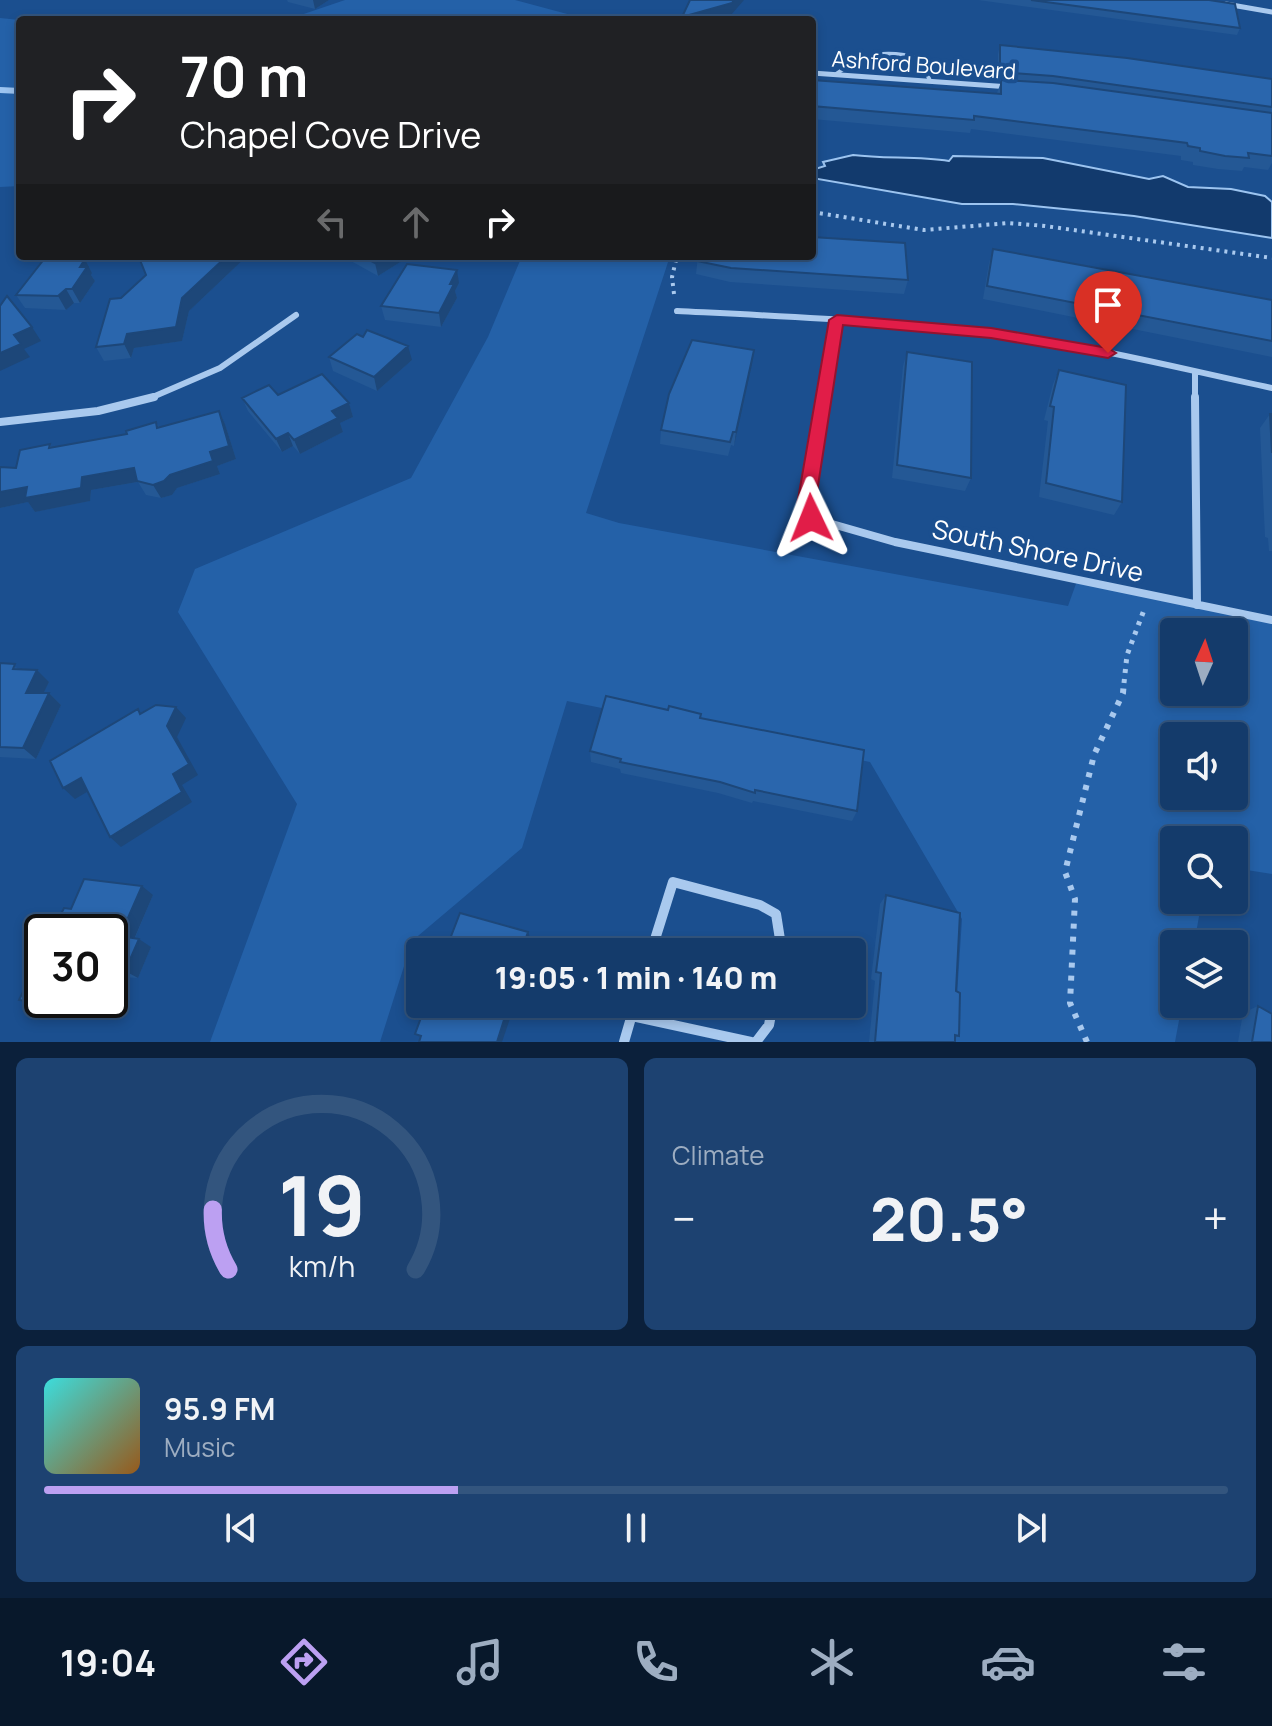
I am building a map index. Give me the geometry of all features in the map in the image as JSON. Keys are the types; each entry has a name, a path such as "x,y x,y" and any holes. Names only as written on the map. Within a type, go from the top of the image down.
{"street":[{"path":"1224,4 1272,12"},
{"path":"1249,6 1257,4"},
{"name":"Ashford Boulevard","path":"816,73 1021,88"},
{"path":"677,311 837,320 1044,340 1272,388"},
{"path":"0,422 55,418 123,405 191,383 257,345 296,315"},
{"name":"South Shore Drive","path":"837,320 806,505 811,518 862,535 1272,620"},
{"path":"1195,373 1197,605"},
{"path":"655,938 673,882 760,905 776,914 780,938"},
{"path":"624,1042 632,1018"},
{"path":"664,1018 753,1042 769,1025 770,1018"}],"lane":[{"path":"836,74 861,55 900,52 921,59 930,81"}],"path":[{"path":"816,213 924,230 1008,223 1045,226 1272,258"},
{"path":"676,260 672,277 677,311"},
{"path":"1087,1042 1070,1003 1075,899 1065,872 1094,755 1123,693 1127,655 1149,595"}],"shaded area":[{"path":"345,0 515,0 572,16 298,16"},
{"path":"0,18 16,20 16,186 0,187"},
{"path":"853,155 949,161 953,156 1043,158 1149,179 1163,176 1188,187 1231,189 1265,196 1272,202 1272,238 1134,216 1013,204 962,204 816,179 816,169 825,166 823,162"},
{"path":"520,260 669,260 586,513 619,523 1068,606 1077,581 1272,620 1272,874 1248,870 1248,826 1160,826 1160,914 1199,914 1197,930 1160,930 1160,1018 1179,1018 1175,1042 954,1042 962,919 870,762 567,701 522,848 416,938 406,938 406,960 380,1042 210,1042 297,804 178,612 195,569 411,478 488,337"}],"building":[{"path":"690,0 734,0 732,3 682,16"},
{"path":"1031,0 1209,0 1235,4 1240,28"},
{"path":"1000,45 1127,58 1272,79 1272,107 1053,76 1000,72"},
{"path":"816,80 1001,94 1001,80 1053,83 1272,113 1272,156 1248,153 1249,158 1225,156 1200,151 1200,148 1188,146 1187,143 974,116 974,120 816,106"},
{"path":"816,237 905,243 908,280 731,268 697,261 816,260"},
{"path":"993,249 1272,300 1272,341 987,286"},
{"path":"43,260 84,260 80,267 87,267 72,289 66,289 58,296 16,295"},
{"path":"140,260 223,260 182,298 176,327 127,334 124,344 96,347 110,299 121,298 146,275"},
{"path":"407,264 457,270 450,284 454,284 439,313 381,306"},
{"path":"7,296 32,327 14,335 21,344 0,353 0,306"},
{"path":"367,330 408,346 374,377 329,357 357,334 363,337"},
{"path":"692,340 754,350 736,432 733,432 730,442 661,430 669,394"},
{"path":"907,352 972,362 971,478 897,465"},
{"path":"1059,370 1126,385 1122,502 1046,483 1054,407 1050,406"},
{"path":"322,374 349,403 332,411 338,418 294,440 288,433 276,439 242,398 269,385 278,395"},
{"path":"219,411 229,446 210,452 213,461 170,475 164,481 153,485 137,481 134,468 82,477 81,488 25,498 27,487 0,492 0,467 16,468 20,450 127,434 126,431 156,422 157,428"},
{"path":"0,663 15,664 13,669 37,670 26,693 49,693 23,748 0,747"},
{"path":"606,696 668,710 669,706 701,714 700,718 864,750 857,811 755,790 755,793 720,782 620,762 621,759 590,751"},
{"path":"156,705 176,707 167,726 189,764 173,774 182,792 110,837 81,778 63,788 50,761 138,709 140,714"},
{"path":"84,879 142,886 128,918 128,914 61,914 64,908 71,909"},
{"path":"886,895 960,913 956,991 960,993 959,1036 955,1035 955,1042 875,1042 881,973 876,972"},
{"path":"460,913 528,932 526,938 450,938"},
{"path":"128,937 139,939 128,964"},
{"path":"1258,1006 1272,1014 1272,1042 1252,1042"},
{"path":"421,1018 505,1018 497,1042 419,1042 421,1036 415,1034"}],"waterway":[{"path":"0,90 16,91"}],"route":[{"path":"811,518 806,505 837,320 991,333 1108,353"}]}
